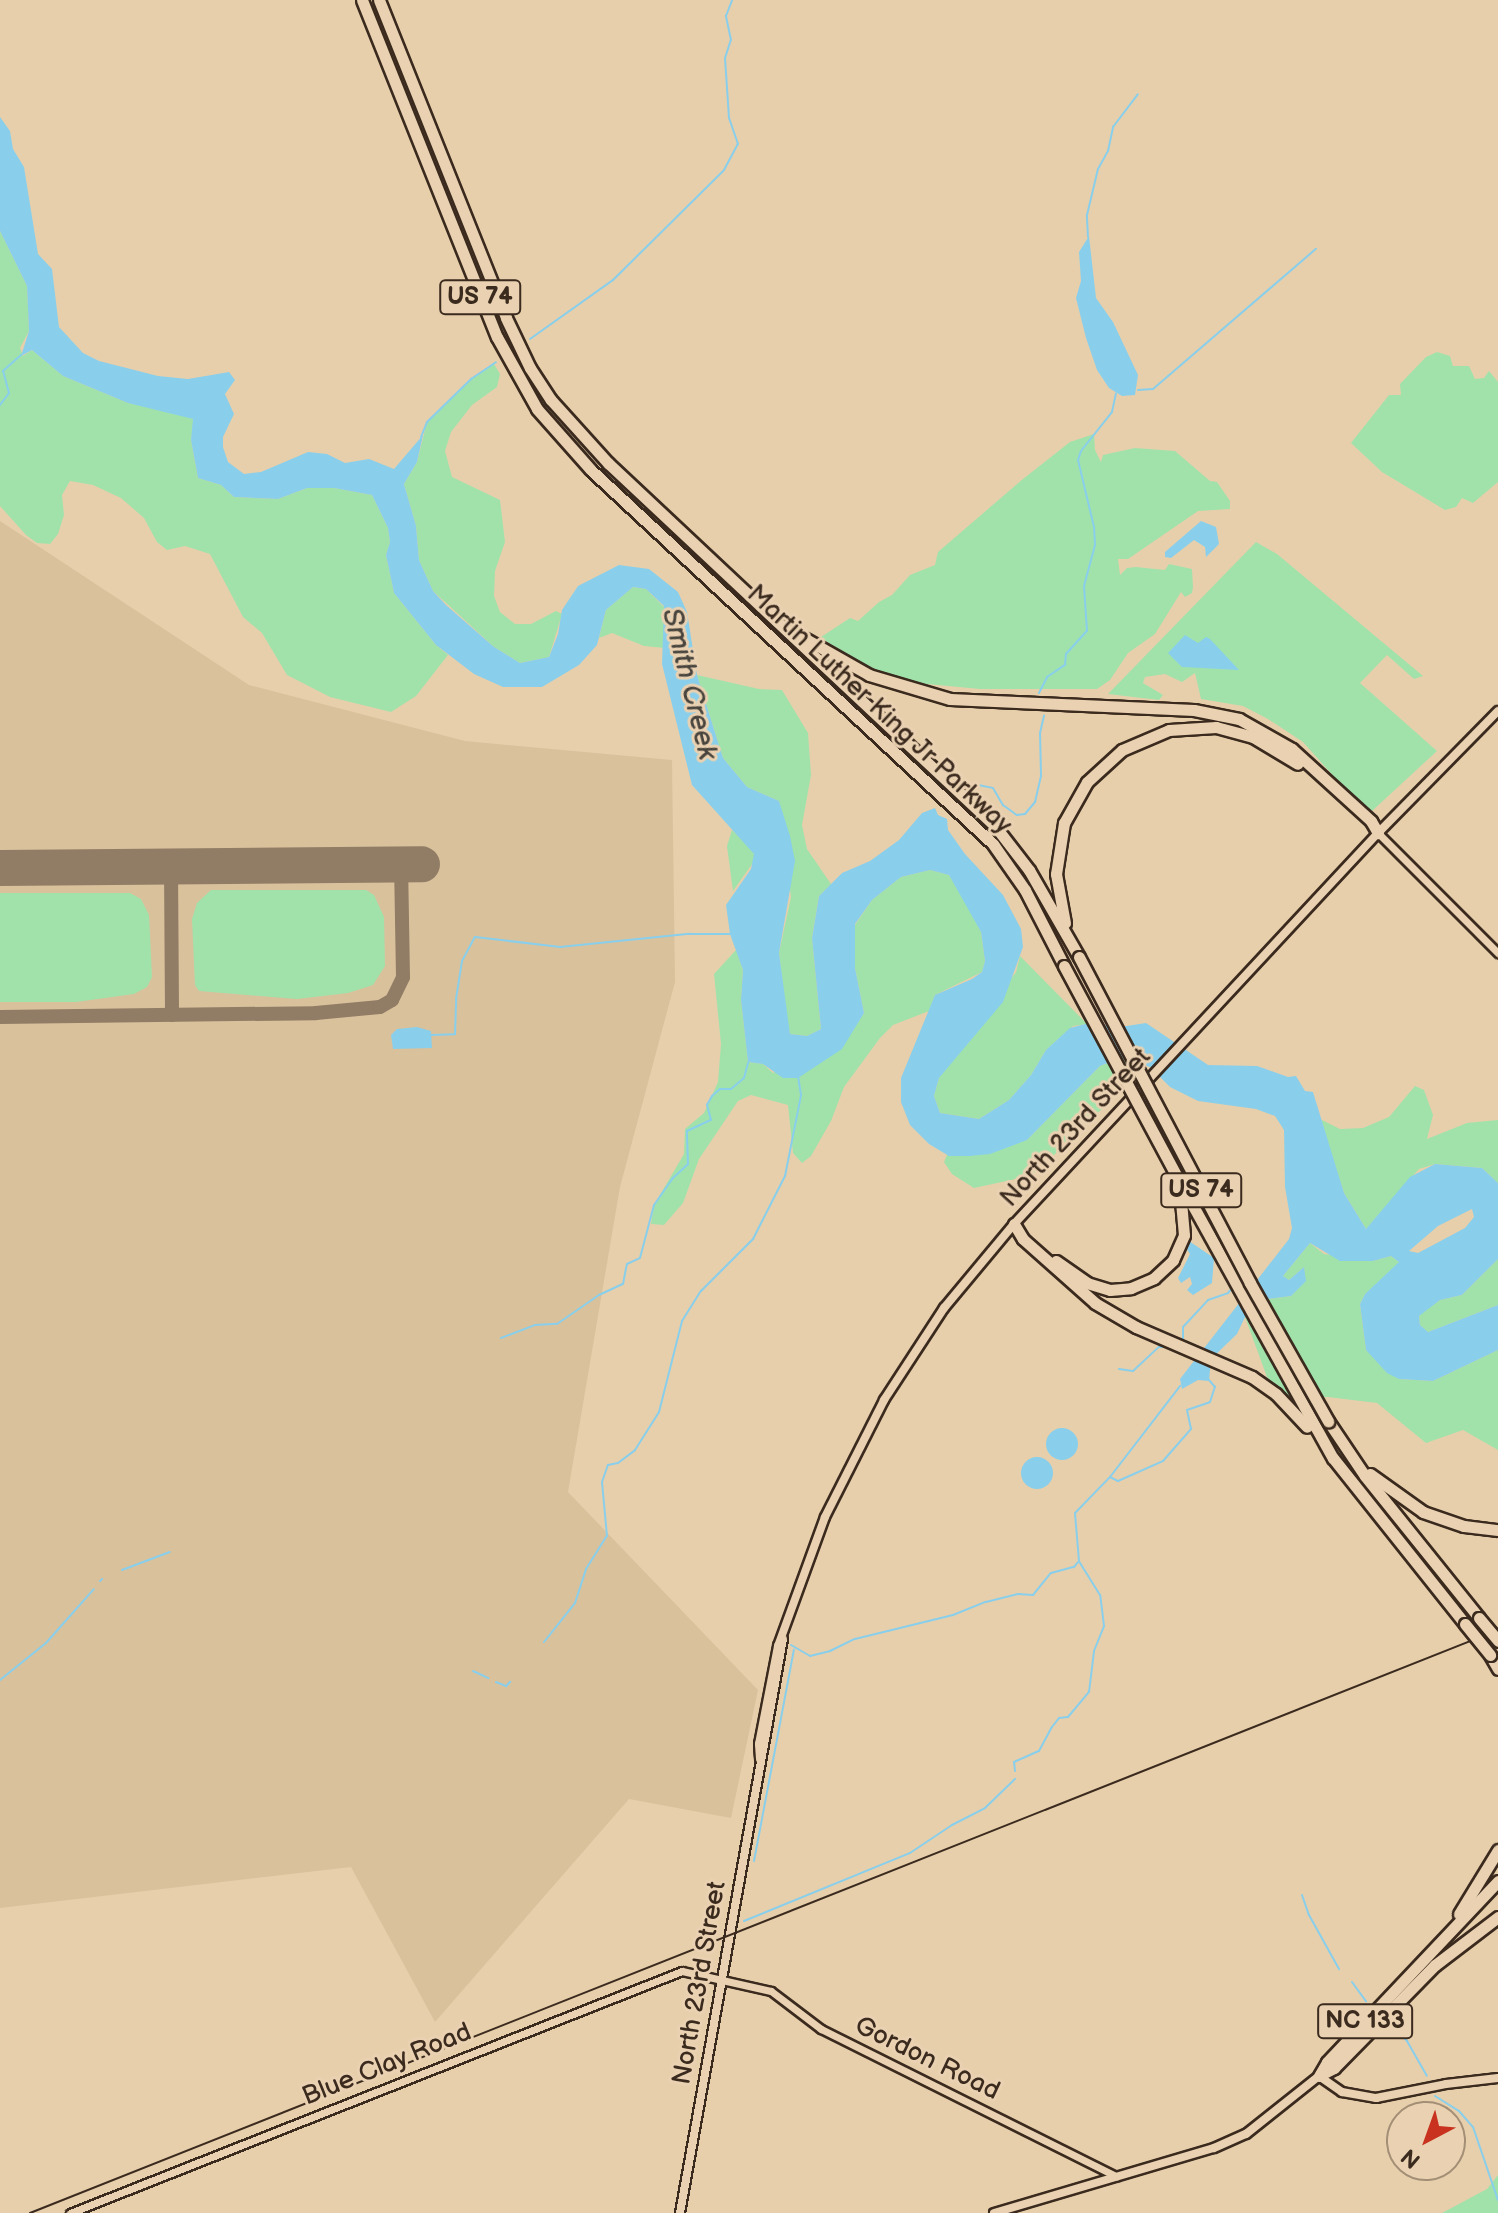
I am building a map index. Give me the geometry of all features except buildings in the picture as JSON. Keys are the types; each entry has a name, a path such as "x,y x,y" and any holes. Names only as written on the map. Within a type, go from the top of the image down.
{"highway":[{"name":"Martin Luther King Jr Parkway","path":"362,0 489,319 513,370 537,409 591,470 993,844 1025,890 1313,1430"},
{"name":"Martin Luther King Jr Parkway","path":"379,0 506,318 539,383 593,449 995,826 1029,870 1079,957 1250,1283 1328,1421 1345,1447 1498,1641"},
{"path":"769,613 850,667 927,694 979,702 1194,710 1239,719 1292,749 1371,821 1378,833"},
{"path":"1079,957 1063,917 1056,888 1057,857 1064,823 1095,773 1122,750 1145,738 1199,726 1253,737 1287,755 1366,827 1378,833"},
{"path":"1014,1224 1061,1266 1087,1283 1110,1290 1131,1288 1163,1270 1180,1246 1185,1221 1177,1177"},
{"path":"1014,1224 1023,1239 1084,1295 1123,1320 1260,1382 1313,1430 1495,1663"},
{"path":"1345,1447 1376,1479 1406,1503 1443,1520 1498,1530"},
{"path":"1414,1969 1470,1900 1498,1850"},
{"name":"NC 133","path":"1319,2076 1327,2062 1498,1881"},
{"path":"1400,1998 1498,1891"},
{"name":"NC 133","path":"1319,2076 1334,2068 1400,1998 1452,1949 1498,1917"}],"main road":[{"name":"North 23rd Street","path":"680,2213 778,1646 825,1517 869,1426 944,1308 1014,1224 1378,833 1498,711"},
{"path":"1319,2076 1342,2092 1376,2098 1446,2084 1498,2078"},
{"name":"NC 133","path":"994,2213 1214,2148 1246,2134 1319,2076"}],"street":[{"path":"1378,833 1498,953"},
{"name":"Blue Clay Road","path":"70,2213 668,1974 687,1971 721,1979"},
{"name":"Gordon Road","path":"721,1979 771,1991 821,2029 1116,2176"}],"shaded area":[{"path":"0,521 249,685 465,741 672,760 675,982 620,1187 568,1492 758,1690 731,1818 629,1799 435,2022 351,1867 0,1908"}],"green space":[{"path":"0,231 27,286 29,331 20,348 23,356 32,350 63,376 128,403 177,412 194,419 191,440 198,478 221,485 234,497 278,499 307,488 334,488 372,495 388,528 390,542 386,555 394,593 436,645 448,655 416,696 391,712 330,697 287,675 262,633 243,617 210,554 185,546 167,550 157,542 144,518 121,498 93,485 70,481 62,495 64,515 58,534 50,544 37,543 26,535 0,506"},
{"path":"1437,352 1450,356 1453,366 1469,366 1475,379 1484,378 1489,371 1498,382 1498,482 1473,503 1462,498 1456,507 1445,510 1382,472 1351,443 1389,395 1401,395 1400,384 1426,357"},
{"path":"494,364 500,374 497,387 472,405 451,432 445,451 452,477 500,500 505,542 495,571 494,596 500,612 515,624 531,624 556,611 562,614 549,657 520,663 494,647 433,591 419,560 416,526 404,484 417,462 427,422 471,379"},
{"path":"1094,434 1095,450 1101,462 1103,455 1135,448 1175,451 1210,481 1217,482 1230,501 1230,509 1198,511 1128,559 1118,559 1120,575 1127,568 1165,570 1169,564 1192,569 1193,587 1192,593 1185,597 1181,592 1155,634 1128,653 1110,680 1097,689 980,689 906,682 848,658 821,637 850,618 858,621 892,595 910,575 935,565 938,552 1023,479 1070,442"},
{"path":"1256,542 1277,554 1423,676 1414,679 1387,655 1360,683 1437,751 1372,811 1365,810 1353,798 1303,742 1268,719 1243,706 1201,699 1195,673 1182,682 1165,674 1145,677 1143,683 1163,695 1159,700 1108,694"},
{"path":"633,587 646,589 664,607 665,648 644,646 612,633 599,638 606,610"},
{"path":"697,675 759,689 782,690 808,733 811,775 802,825 807,849 831,884 819,896 812,938 821,1029 807,1036 790,1034 786,1013 779,953 791,897 779,801 747,787 723,758"},
{"path":"732,830 753,850 755,860 733,891 727,846"},
{"path":"930,870 949,875 966,901 981,932 985,961 982,972 935,995 929,1011 893,1025 880,1038 844,1087 831,1121 811,1156 802,1163 793,1153 788,1105 751,1095 738,1101 699,1159 683,1203 664,1225 651,1224 654,1205 684,1154 685,1129 704,1113 718,1082 721,1044 714,974 736,950 743,970 741,1000 748,1062 763,1064 773,1073 854,1028 864,1013 855,968 855,925 872,900 901,877"},
{"path":"211,890 366,890 374,895 384,917 385,966 373,985 348,993 297,999 199,991 195,985 192,919 197,903"},
{"path":"0,893 130,893 141,899 149,915 152,977 147,987 134,994 76,1002 0,1002"},
{"path":"1020,956 1087,1024 1073,1026 1046,1050 1031,1075 1009,1100 979,1119 940,1113 934,1096 939,1078 1016,972"},
{"path":"1121,1058 1131,1060 1111,1102 1076,1130 1049,1161 1029,1176 974,1188 952,1174 944,1162 947,1155 1027,1140 1100,1066"},
{"path":"1415,1086 1424,1090 1433,1115 1427,1139 1467,1123 1498,1120 1498,1183 1482,1168 1435,1164 1419,1169 1366,1229 1344,1193 1320,1119 1340,1129 1363,1128 1389,1117"},
{"path":"1310,1243 1324,1254 1373,1261 1391,1256 1399,1262 1399,1266 1365,1294 1360,1304 1366,1350 1399,1379 1433,1381 1498,1350 1498,1450 1463,1430 1426,1443 1377,1403 1328,1397 1281,1397 1267,1377 1245,1317 1267,1299 1291,1296 1305,1281 1304,1267 1289,1280 1283,1276"},
{"path":"1498,1259 1498,1305 1428,1332 1420,1325 1419,1315 1440,1300 1462,1295"},
{"path":"1498,2175 1498,2213 1442,2213 1487,2189"}],"water":[{"name":"Smith Creek","path":"0,117 10,131 13,149 24,167 38,254 52,269 59,327 83,353 99,361 158,376 188,379 229,372 235,380 225,394 234,414 223,437 223,447 228,462 244,474 261,472 308,452 327,454 345,463 369,459 394,469 423,435 417,462 404,484 416,526 419,560 433,591 446,605 494,647 520,663 549,657 558,634 562,610 578,586 619,565 649,569 678,592 687,612 697,675 723,758 747,787 779,801 790,836 795,861 779,953 790,1034 807,1036 821,1029 812,938 819,896 842,873 870,861 899,840 922,813 935,808 938,815 947,819 948,830 965,854 1003,895 1021,929 1023,947 1003,1002 939,1078 934,1096 940,1113 979,1119 1009,1100 1031,1075 1046,1050 1070,1028 1089,1023 1120,1027 1146,1023 1208,1065 1257,1066 1288,1077 1296,1076 1305,1091 1313,1092 1344,1193 1366,1229 1410,1177 1435,1164 1482,1168 1498,1183 1498,1259 1462,1295 1440,1300 1419,1316 1420,1325 1428,1332 1498,1305 1498,1350 1433,1381 1399,1379 1387,1373 1366,1350 1360,1304 1365,1294 1399,1262 1391,1256 1373,1261 1340,1261 1310,1243 1283,1276 1289,1280 1304,1267 1306,1281 1291,1296 1267,1299 1246,1315 1237,1334 1211,1359 1209,1381 1198,1380 1182,1389 1180,1379 1289,1239 1292,1228 1285,1187 1284,1130 1275,1116 1256,1109 1198,1101 1170,1087 1150,1067 1121,1058 1100,1066 1027,1140 990,1154 970,1156 949,1156 929,1144 910,1125 901,1102 901,1078 935,995 972,979 982,972 985,961 981,932 949,875 930,870 901,877 872,900 855,924 855,968 864,1013 842,1049 798,1078 783,1078 763,1064 748,1062 741,1000 743,970 730,934 726,905 751,869 754,854 692,785 662,664 664,606 646,589 633,587 606,610 597,645 579,665 542,687 503,687 474,674 436,645 394,593 386,555 390,542 388,528 372,495 334,488 307,488 278,499 234,497 221,485 198,478 191,440 193,419 128,403 63,376 32,350 21,356 29,331 27,286 0,231","holes":["1472,1209 1474,1217 1465,1228 1418,1253 1409,1251 1438,1226"]},
{"path":"1089,236 1096,298 1113,322 1138,375 1135,395 1122,396 1109,388 1097,370 1086,338 1076,298 1081,281 1079,252"},
{"path":"1201,521 1216,527 1219,544 1206,557 1205,547 1194,540 1171,558 1165,557 1165,552"},
{"path":"1185,635 1198,643 1206,637 1210,639 1239,670 1182,667 1168,653"},
{"path":"417,1027 431,1031 432,1048 393,1049 391,1035 397,1029"},
{"path":"1186,1239 1214,1258 1212,1283 1193,1295 1187,1290 1192,1284 1190,1277 1181,1283 1178,1278 1190,1254 1185,1246"},
{"path":"1062,1428 1073,1433 1078,1444 1073,1455 1062,1460 1051,1455 1046,1444 1051,1433"},
{"path":"1037,1457 1049,1461 1053,1473 1049,1485 1037,1489 1025,1485 1021,1473 1025,1461"}],"waterway":[{"path":"530,339 613,280 724,170 738,144 729,118 725,58 731,40 726,16 732,0"},
{"path":"1088,237 1087,215 1098,169 1108,151 1113,127 1138,94"},
{"path":"1138,390 1153,389 1316,249"},
{"path":"0,405 9,393 3,371 21,355"},
{"path":"421,437 427,422 471,379 496,362"},
{"path":"1039,693 1047,677 1065,665 1066,654 1087,631 1084,586 1095,545 1094,527 1078,460 1081,451 1112,412 1116,393"},
{"path":"978,785 993,788 1003,805 1017,815 1025,814 1035,802 1041,776 1040,733 1044,715"},
{"path":"431,1035 455,1034 462,961 475,937 560,947 689,934 731,934"},
{"path":"501,1338 535,1325 557,1324 599,1295 623,1284 627,1264 640,1258 654,1205 672,1179 688,1164 687,1131 711,1120 707,1105 712,1096 720,1089 731,1089 744,1078 748,1063"},
{"path":"544,1642 575,1603 586,1569 607,1536 602,1482 608,1465 618,1463 635,1450 659,1412 682,1321 701,1291 753,1239 785,1176 801,1095 798,1076"},
{"path":"1183,1343 1183,1327 1208,1300 1228,1293 1232,1288"},
{"path":"1119,1369 1133,1371 1159,1347 1168,1347"},
{"path":"1110,1477 1118,1481 1163,1461 1191,1429 1187,1410 1210,1402 1215,1387 1208,1379"},
{"path":"1015,1771 1014,1762 1039,1751 1059,1718 1068,1717 1089,1692 1094,1651 1104,1626 1100,1595 1079,1561 1075,1513 1110,1477 1180,1386"},
{"path":"122,1570 170,1552"},
{"path":"791,1645 810,1656 855,1639 953,1615 986,1602 1018,1594 1033,1595 1051,1573 1074,1567 1078,1562"},
{"path":"0,1680 46,1643 94,1589"},
{"path":"754,1861 794,1650"},
{"path":"473,1671 488,1678"},
{"path":"496,1682 506,1686 510,1682"},
{"path":"744,1921 910,1853 952,1825 985,1808 1015,1779"},
{"path":"1302,1895 1309,1915 1339,1969"},
{"path":"1352,1982 1366,2001"},
{"path":"1390,2027 1407,2041 1427,2076"},
{"path":"1435,2096 1459,2111 1473,2127 1498,2200"}],"taxiway":[{"path":"0,1017 316,1013 380,1007 392,1000 403,977 401,864"},
{"path":"171,867 172,1015"}],"runway":[{"path":"0,868 422,864"}],"railway":[{"path":"30,2213 1498,1630"}]}
